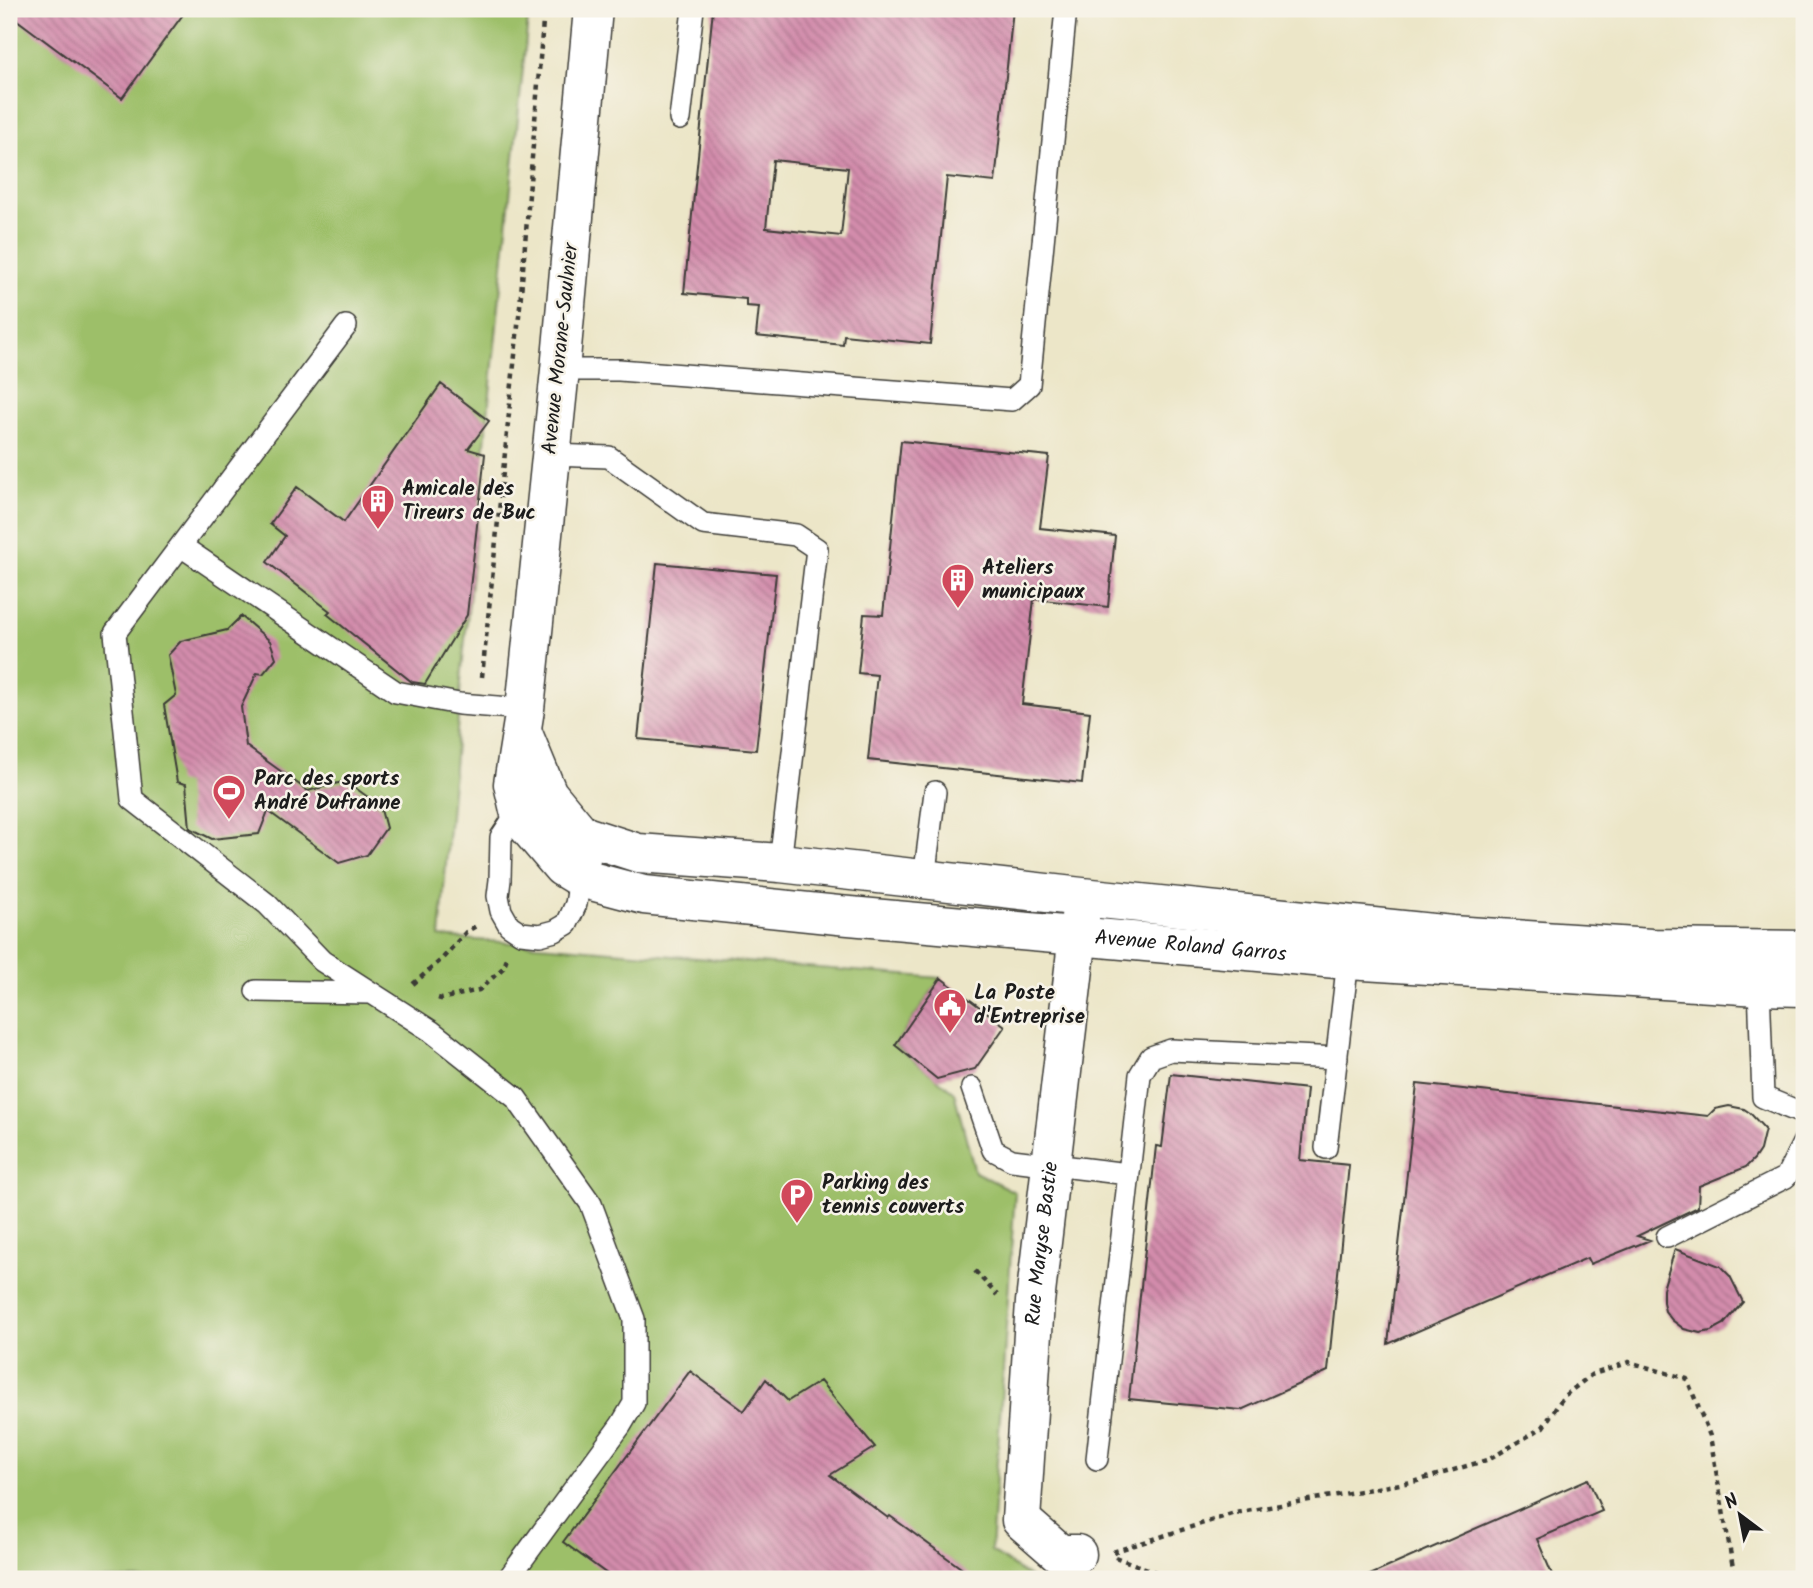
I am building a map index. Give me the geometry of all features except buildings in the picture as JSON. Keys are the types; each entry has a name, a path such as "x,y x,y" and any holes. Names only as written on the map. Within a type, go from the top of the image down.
{"street":[{"name":"Avenue Morane-Saulnier","path":"519,810 513,784 524,720 593,9"},
{"path":"519,810 528,827 562,867 580,878 582,835 548,794 524,720"},
{"name":"Avenue Roland Garros","path":"582,835 638,853 779,863 1452,935 1651,948 1804,950"},
{"name":"Avenue Roland Garros","path":"580,878 644,895 849,916 1348,960 1759,986 1804,986"},
{"name":"Rue Maryse Bastie","path":"1077,1554 1060,1554 1021,1520 1035,1302 1082,897"}],"lane":[{"path":"680,119 693,9"},
{"path":"560,370 618,370 1012,400 1029,385 1066,9"},
{"path":"346,326 115,633 132,799 267,904 322,961 431,1031 516,1098 591,1204 634,1319 634,1404 508,1579"},
{"path":"551,455 609,457 703,523 796,535 817,549 779,863"},
{"path":"181,546 396,692 459,704 480,705 524,720"},
{"path":"924,879 935,792"},
{"path":"519,810 500,837 498,896 501,911 509,925 521,933 540,935 567,925 576,904 580,878"},
{"path":"1326,1148 1348,960"},
{"path":"1759,986 1763,1097 1804,1114"},
{"path":"256,991 370,993"},
{"path":"1097,1459 1140,1075 1151,1057 1171,1050 1337,1058"},
{"path":"972,1088 993,1150 1012,1160 1128,1174"},
{"path":"1667,1237 1786,1177 1804,1141"}],"path":[{"path":"480,705 520,306 544,9"},
{"path":"421,991 411,986 441,960 466,932 501,911"},
{"path":"431,995 441,999 479,990 503,968 521,933"},
{"path":"1174,1579 1107,1554 1235,1513 1416,1481 1490,1459 1543,1427 1564,1396 1591,1375 1629,1362 1687,1379 1710,1436 1735,1579"}],"green space":[{"name":"Parc des sports André Dufranne","path":"9,9 529,9 462,670 440,937 941,978 895,1045 954,1092 975,1172 1015,1192 991,1551 1032,1579 9,1579"}],"place":[{"name":"Amicale des Tireurs de Buc","path":"378,531"},
{"name":"Ateliers municipaux","path":"958,610"},
{"name":"Parc des sports André Dufranne","path":"229,821"},
{"name":"La Poste d'Entreprise","path":"950,1035"},
{"name":"Parking des tennis couverts","path":"797,1225"}]}
